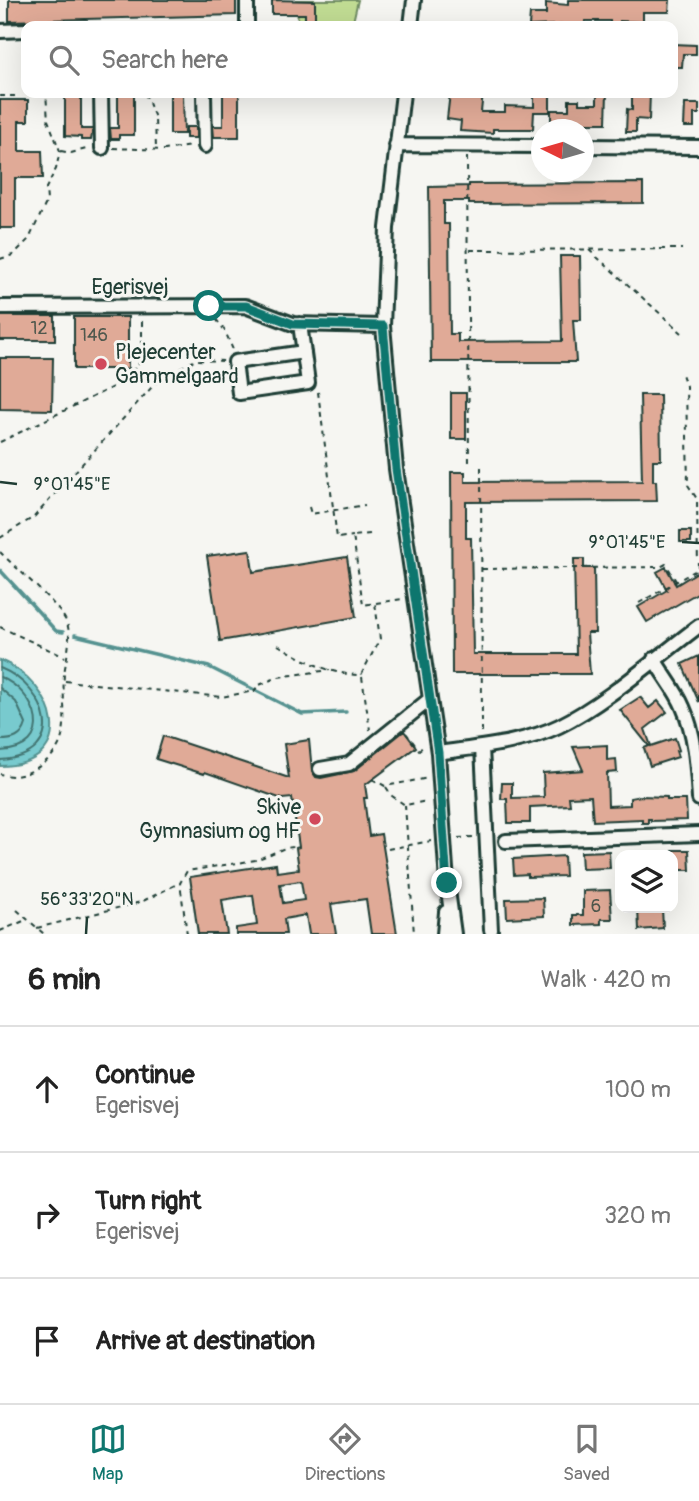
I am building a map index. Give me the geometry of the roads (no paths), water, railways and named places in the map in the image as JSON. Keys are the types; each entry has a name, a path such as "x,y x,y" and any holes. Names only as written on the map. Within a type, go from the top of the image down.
{"street":[{"path":"247,0 247,21"},
{"path":"412,21 414,0"},
{"path":"0,31 21,30"},
{"path":"101,98 102,148"},
{"path":"204,98 205,146"},
{"path":"402,98 387,228 383,326 396,469 438,753 447,883 454,934"},
{"path":"396,145 531,146"},
{"path":"594,146 699,148"},
{"name":"Egerisvej","path":"0,307 246,306 280,321 300,324 383,326"},
{"path":"300,324 304,352 308,383 239,393 235,362 304,352"},
{"path":"438,753 518,740 556,727 586,711 699,626"},
{"path":"654,659 682,706 691,730 697,758 699,799"},
{"path":"320,769 349,764 430,699"},
{"path":"482,747 491,930"},
{"path":"506,841 699,834"},
{"path":"444,934 447,883"}],"water":[{"path":"0,660 20,671 35,686 46,703 52,721 51,738 42,752 26,762 0,766"}],"waterway":[{"path":"0,570 56,631 63,632"},
{"path":"75,635 209,667 302,714 346,712"}],"place":[{"name":"Plejecenter Gammelgaard","path":"101,364"},
{"name":"Skive Gymnasium og HF","path":"315,819"}]}
